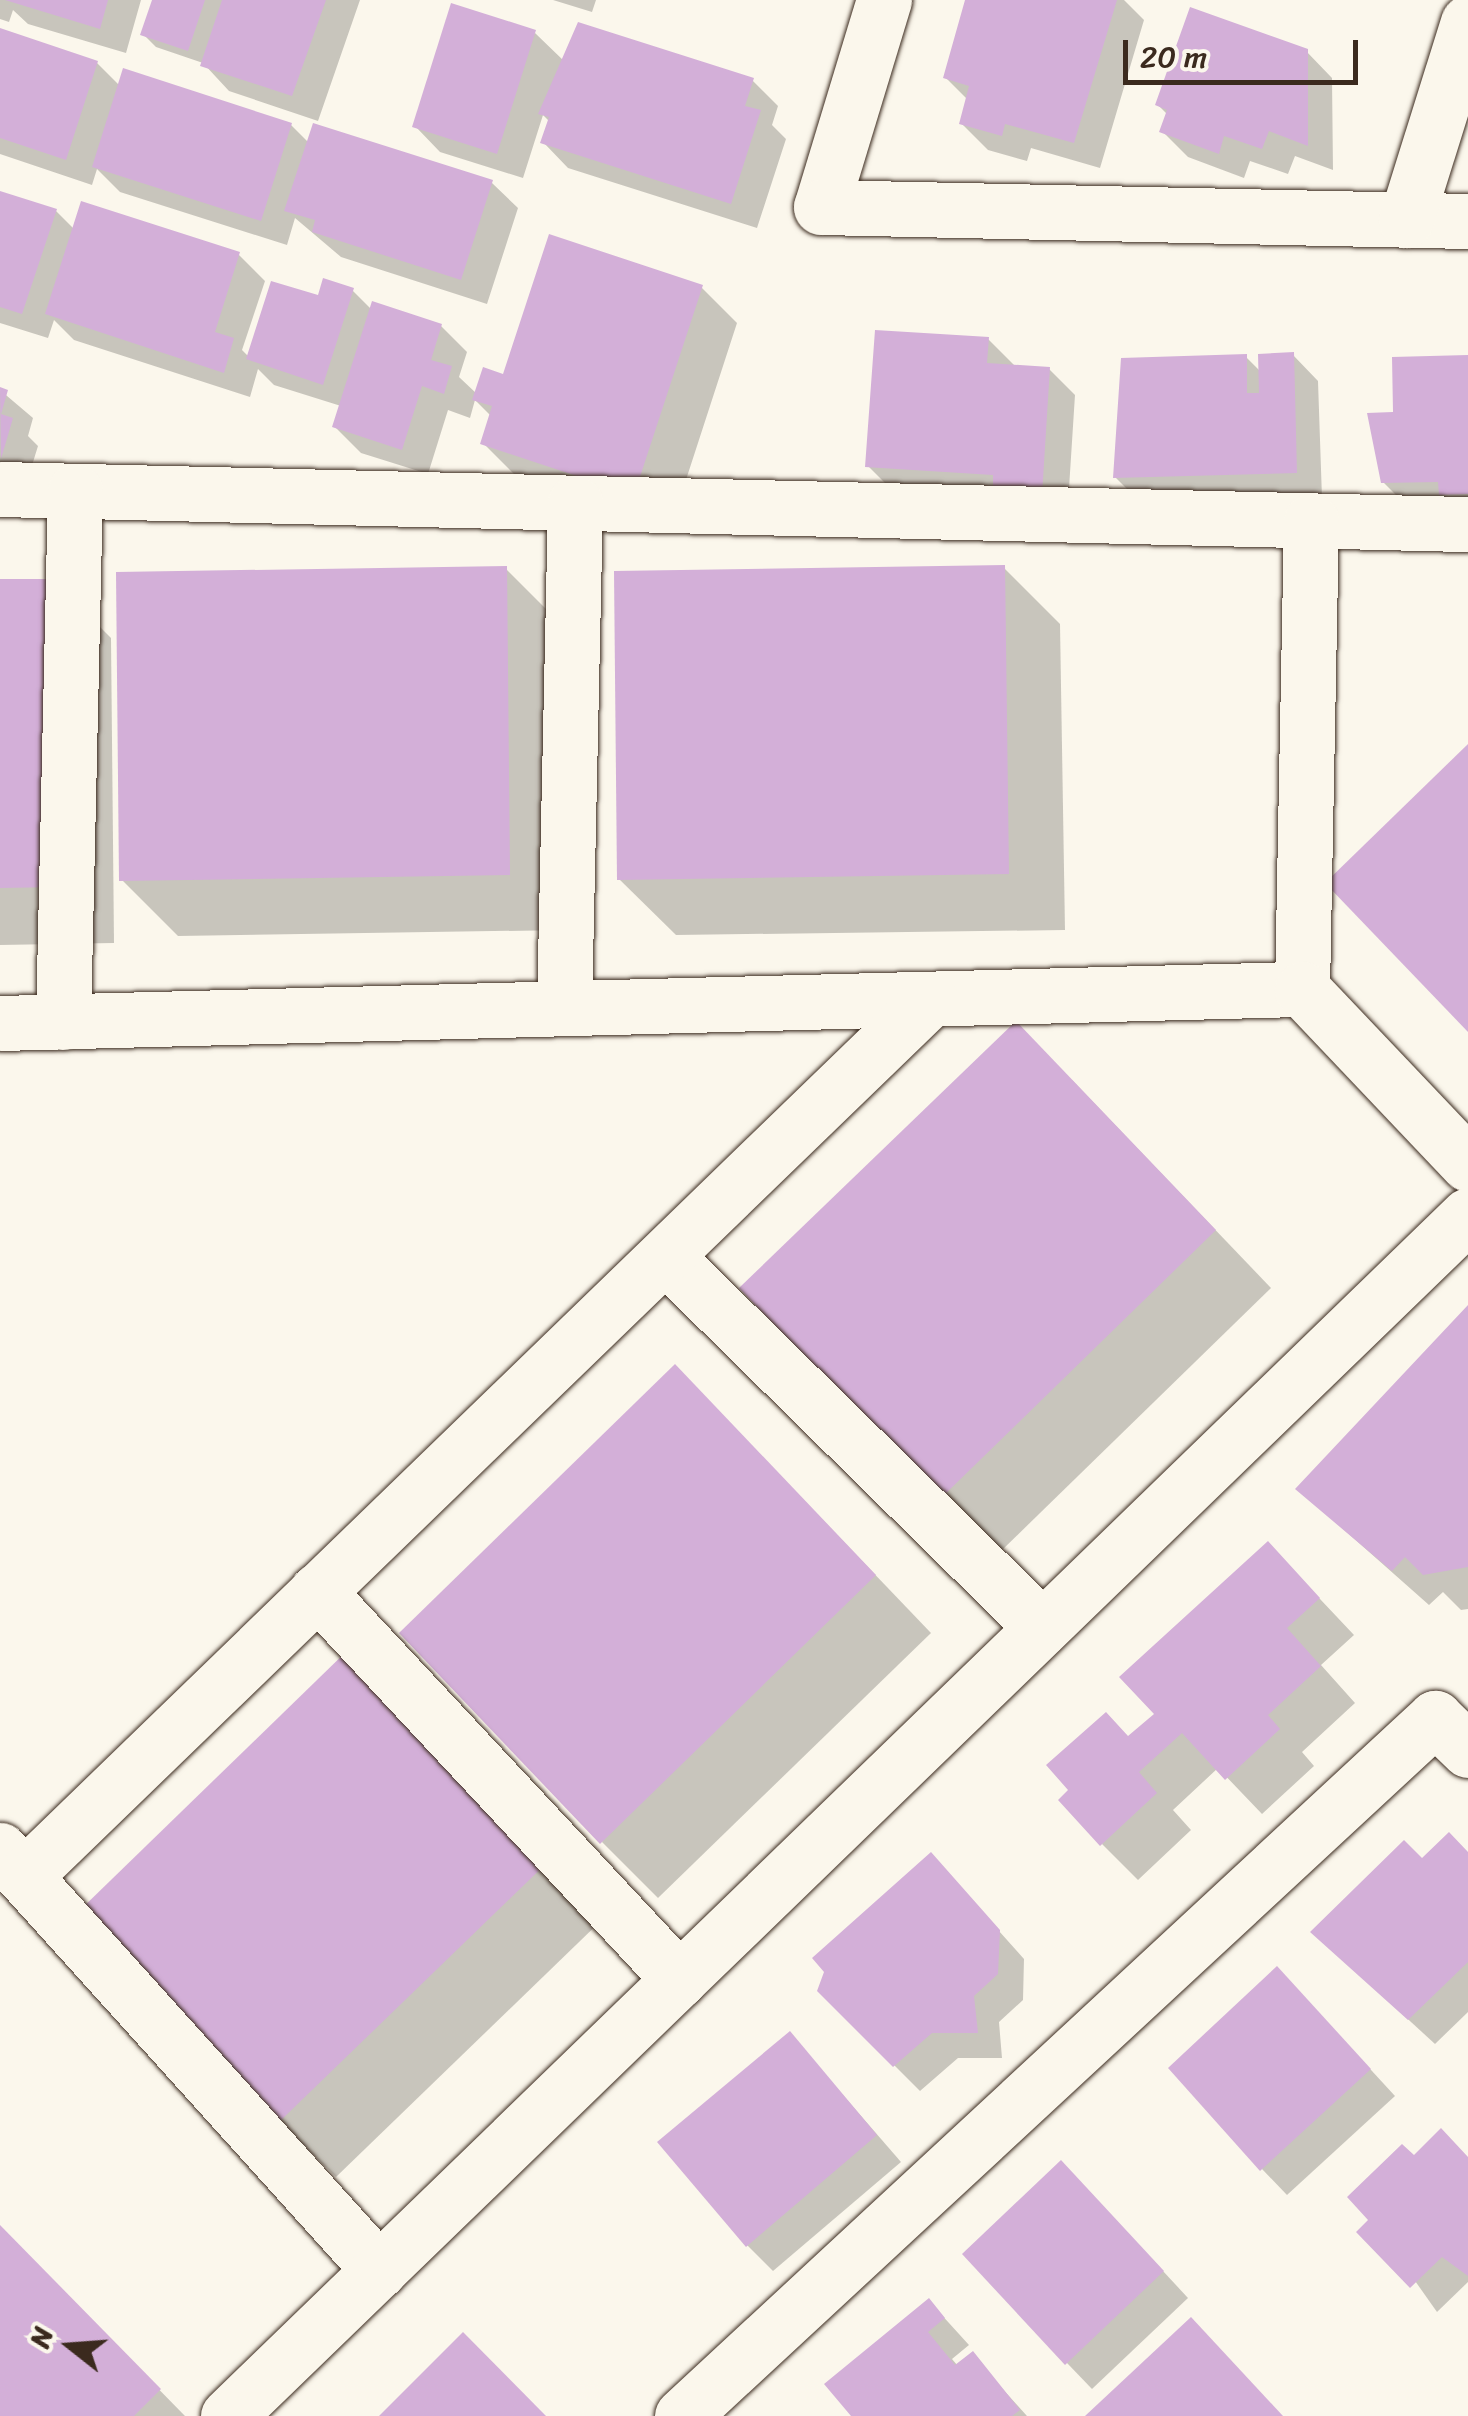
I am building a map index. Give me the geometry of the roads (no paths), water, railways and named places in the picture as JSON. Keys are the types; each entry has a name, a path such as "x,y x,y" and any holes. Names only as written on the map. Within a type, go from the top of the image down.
{"street":[{"path":"884,0 821,207 1468,221"},
{"path":"1406,220 1468,22"},
{"path":"0,489 1468,524"},
{"path":"64,1022 75,491"},
{"path":"564,1008 575,503"},
{"path":"1311,521 1302,989 1468,1164"},
{"path":"0,1023 1302,989"},
{"path":"379,2270 12,1863 317,1591 930,999"},
{"path":"228,2416 1468,1214"},
{"path":"665,1256 1042,1627"},
{"path":"317,1591 680,1980"},
{"path":"696,2412 1435,1718 1468,1750"}]}
